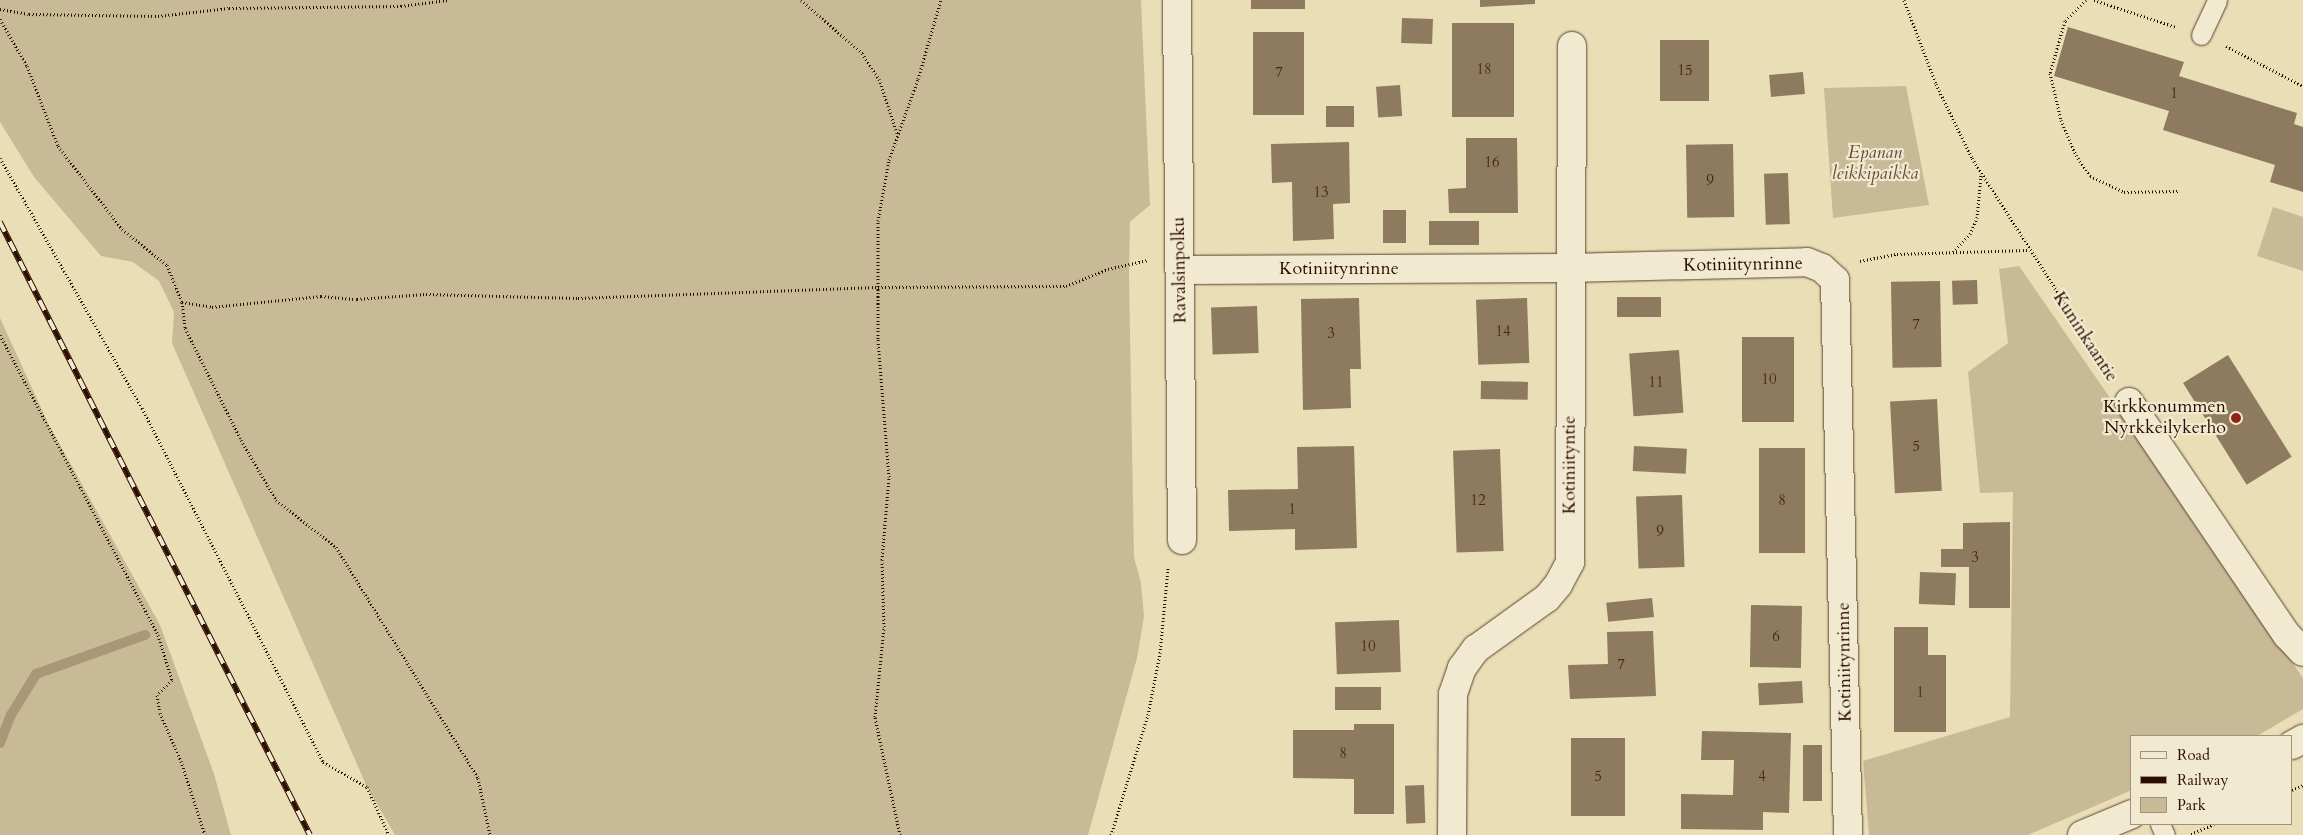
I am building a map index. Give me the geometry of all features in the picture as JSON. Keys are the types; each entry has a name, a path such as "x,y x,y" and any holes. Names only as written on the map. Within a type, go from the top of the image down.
{"street":[{"name":"Ravalsinpolku","path":"1177,0 1168,266 1182,540"},
{"name":"Kotiniityntie","path":"1452,835 1453,694 1462,668 1476,649 1547,598 1558,585 1570,562 1569,268 1572,46"},
{"name":"Kotiniitynrinne","path":"1168,266 1569,268 1807,262 1822,268 1835,280 1848,835"},
{"path":"2129,402 2287,635 2303,652"},
{"path":"2082,835 2130,815"}],"lane":[{"path":"2201,35 2217,0"}],"path":[{"path":"0,9 29,14 158,16 229,8 401,6 448,0"},
{"path":"801,0 862,53 879,79 898,135"},
{"path":"900,835 875,716 884,627 882,560 889,477 878,339 878,221 889,160 941,0"},
{"name":"Kuninkaantie","path":"1904,0 1936,84 1981,173 2028,250 2129,402"},
{"path":"2086,0 2065,21 2050,73 2061,120 2076,155 2090,176 2124,192 2178,191"},
{"path":"0,19 27,66 58,146 122,229 167,265 182,302 184,328 241,440 276,500 336,547 478,778 490,835"},
{"path":"0,158 142,408 323,762 367,787 390,835"},
{"path":"1952,252 1970,234 1977,218 1981,173"},
{"path":"1835,280 1848,266 1863,260 1897,254 2028,250"},
{"path":"182,302 212,307 321,296 357,299 426,294 578,298 878,287 1066,286 1108,269 1149,260 1168,266"},
{"path":"0,335 158,635 172,680 157,695 160,713 181,761 205,835"},
{"path":"2188,835 2212,825"}],"green space":[{"path":"0,0 1141,0 1150,205 1130,222 1129,274 1134,557 1141,583 1144,617 1137,658 1088,835 395,835 367,787 172,343 174,312 159,281 133,262 101,256 34,177 0,122"},
{"name":"Epanan leikkipaikka","path":"1906,86 1929,205 1833,218 1824,88"},
{"path":"2273,207 2303,217 2303,271 2257,256"},
{"path":"2019,266 2303,678 2303,709 2259,735 2130,735 2130,791 2028,835 1869,835 1863,761 2010,717 2013,492 1980,493 1968,372 2008,343 1999,269"},
{"path":"0,318 48,423 160,625 214,774 231,835 0,835"}],"building":[{"path":"1251,0 1305,0 1305,9 1251,9"},
{"path":"1480,0 1535,0 1535,4 1480,7"},
{"path":"1402,18 1433,19 1432,44 1401,43"},
{"path":"1452,23 1514,23 1514,117 1452,117"},
{"path":"2068,27 2184,62 2179,76 2297,113 2294,124 2303,127 2303,192 2270,182 2275,165 2163,130 2169,111 2054,76"},
{"path":"1253,32 1304,32 1304,115 1253,115"},
{"path":"1660,40 1709,40 1709,101 1660,101"},
{"path":"1803,72 1805,94 1771,97 1769,75"},
{"path":"1400,85 1402,116 1378,118 1376,87"},
{"path":"1326,106 1354,106 1354,127 1326,127"},
{"path":"1466,138 1517,138 1518,213 1449,213 1448,189 1466,188"},
{"path":"1349,142 1350,203 1333,204 1334,239 1293,241 1292,182 1272,183 1271,144"},
{"path":"1733,144 1734,217 1687,218 1686,145"},
{"path":"1788,173 1790,224 1766,225 1764,174"},
{"path":"1383,210 1406,210 1406,243 1383,243"},
{"path":"1429,221 1479,221 1479,245 1429,245"},
{"path":"1977,280 1978,304 1953,305 1952,281"},
{"path":"1940,281 1942,367 1893,368 1891,282"},
{"path":"1617,297 1661,297 1661,317 1617,317"},
{"path":"1359,298 1361,369 1350,369 1351,408 1303,410 1301,299"},
{"path":"1527,298 1529,363 1478,365 1476,300"},
{"path":"1257,306 1259,353 1213,355 1211,308"},
{"path":"1742,337 1794,337 1794,422 1742,422"},
{"path":"1679,350 1683,413 1634,416 1629,353"},
{"path":"2228,355 2292,457 2247,485 2183,383"},
{"path":"1481,381 1528,382 1528,400 1481,399"},
{"path":"1937,399 1942,491 1895,493 1890,401"},
{"path":"1354,446 1357,548 1295,550 1295,529 1229,531 1228,490 1298,489 1297,447"},
{"path":"1634,446 1687,449 1686,474 1633,471"},
{"path":"1759,448 1805,448 1805,553 1759,553"},
{"path":"1500,449 1504,551 1457,553 1453,451"},
{"path":"1682,495 1685,567 1639,569 1636,497"},
{"path":"2010,522 2010,608 1969,608 1969,567 1941,567 1941,549 1963,549 1963,523"},
{"path":"1920,572 1956,573 1955,605 1919,604"},
{"path":"1652,598 1654,617 1608,622 1606,603"},
{"path":"1751,605 1802,606 1801,668 1750,667"},
{"path":"1399,620 1401,672 1337,674 1335,622"},
{"path":"1894,627 1928,627 1928,655 1946,655 1946,732 1894,732"},
{"path":"1653,631 1656,696 1570,699 1568,665 1608,664 1607,632"},
{"path":"1802,681 1803,703 1759,705 1758,683"},
{"path":"1335,687 1381,687 1381,710 1335,710"},
{"path":"1354,724 1394,724 1394,814 1354,814 1354,779 1293,778 1293,730 1354,730"},
{"path":"1702,731 1791,733 1789,813 1763,812 1763,830 1681,829 1681,794 1733,795 1734,760 1701,760"},
{"path":"1571,738 1625,738 1625,816 1571,816"},
{"path":"1803,745 1822,745 1822,801 1803,801"},
{"path":"1424,785 1425,823 1406,824 1405,786"}],"waterway":[{"path":"0,743 11,715 36,674 145,635"}],"railway":[{"path":"0,222 310,835"}],"place":[{"name":"Kirkkonummen Nyrkkeilykerho","path":"2236,418"}]}
